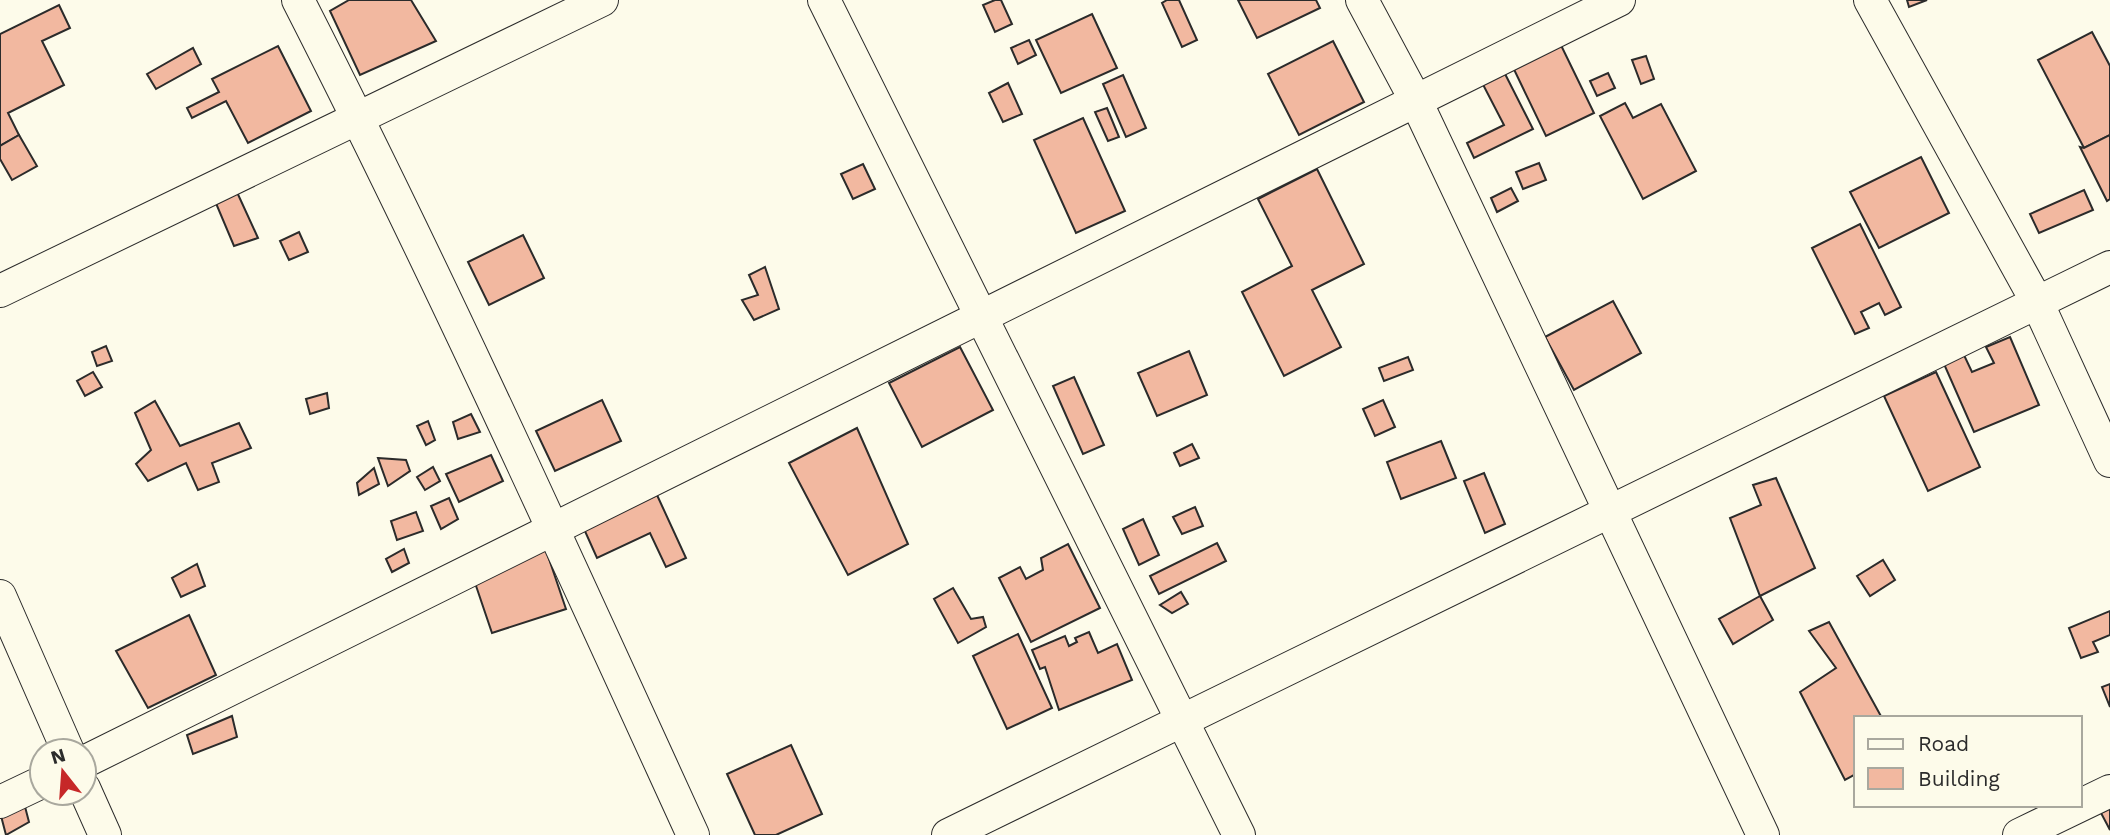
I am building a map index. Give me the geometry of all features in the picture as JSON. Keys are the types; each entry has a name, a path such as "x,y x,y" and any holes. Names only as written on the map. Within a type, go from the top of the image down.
{"street":[{"path":"298,0 358,117 693,835"},
{"path":"0,291 602,0"},
{"path":"824,0 1239,835"},
{"path":"1362,0 1415,99 1763,835"},
{"path":"98,755 1619,0"},
{"path":"1870,0 2038,302 2110,461"},
{"path":"948,835 1609,509 2110,267"},
{"path":"0,596 62,737"},
{"path":"0,802 28,789"},
{"path":"2082,805 2110,791"},
{"path":"92,807 105,835"},
{"path":"2019,835 2077,807"}],"building":[{"path":"349,0 411,0 436,41 360,75 330,11"},
{"path":"1001,0 1012,24 995,32 983,5"},
{"path":"1179,0 1197,40 1182,47 1162,3"},
{"path":"1238,0 1316,0 1320,8 1257,38"},
{"path":"1907,0 1927,0 1909,7"},
{"path":"59,5 70,28 42,41 64,85 8,113 19,135 0,146 0,34"},
{"path":"1092,14 1117,68 1061,93 1036,40"},
{"path":"2092,32 2110,66 2110,135 2084,148 2038,60"},
{"path":"1557,37 1594,113 1546,136 1509,59"},
{"path":"1029,40 1036,55 1018,64 1011,48"},
{"path":"1333,41 1364,102 1299,135 1268,74"},
{"path":"278,46 311,111 248,143 226,101 192,118 187,108 219,92 212,79"},
{"path":"193,48 201,64 156,89 147,74"},
{"path":"1646,56 1654,79 1641,84 1632,60"},
{"path":"1499,62 1533,129 1474,158 1467,143 1504,125 1477,73"},
{"path":"1608,73 1615,88 1597,96 1590,81"},
{"path":"1123,75 1146,128 1126,137 1103,84"},
{"path":"1008,83 1022,114 1003,122 989,93"},
{"path":"1625,103 1633,118 1661,104 1696,171 1643,199 1600,116"},
{"path":"1107,108 1119,137 1108,141 1095,112"},
{"path":"1083,118 1125,211 1076,233 1034,140"},
{"path":"19,135 37,166 12,180 0,159 0,146"},
{"path":"2110,135 2110,199 2107,201 2080,147 2084,148"},
{"path":"1921,157 1949,213 1879,248 1850,192"},
{"path":"1539,163 1546,180 1523,189 1516,172"},
{"path":"863,164 875,189 853,199 841,174"},
{"path":"1317,169 1364,264 1312,290 1341,347 1284,376 1242,292 1292,266 1258,199"},
{"path":"1511,188 1518,201 1497,212 1491,198"},
{"path":"236,190 258,238 234,246 215,201"},
{"path":"2084,190 2093,210 2039,233 2030,214"},
{"path":"1860,224 1901,307 1885,315 1879,303 1861,312 1869,328 1855,334 1812,248"},
{"path":"299,232 308,252 289,260 280,241"},
{"path":"523,235 544,278 489,305 468,262"},
{"path":"765,267 779,309 754,320 742,300 758,295 749,275"},
{"path":"1613,301 1641,353 1574,390 1545,337"},
{"path":"2010,337 2039,405 1974,432 1944,364 1964,355 1972,372 1994,363 1986,347"},
{"path":"106,346 112,361 97,366 92,352"},
{"path":"960,347 993,410 922,447 889,383"},
{"path":"1189,351 1207,395 1157,416 1138,373"},
{"path":"1408,357 1413,370 1384,381 1379,368"},
{"path":"93,372 102,387 85,396 77,381"},
{"path":"1936,372 1980,467 1928,491 1884,396"},
{"path":"1074,377 1104,445 1083,454 1053,386"},
{"path":"327,393 329,408 310,414 306,399"},
{"path":"602,400 621,441 555,471 536,431"},
{"path":"1383,400 1395,427 1375,436 1363,409"},
{"path":"155,401 180,446 239,423 251,448 212,463 219,482 198,490 186,463 148,481 136,464 151,450 135,413"},
{"path":"471,414 480,432 458,439 453,422"},
{"path":"428,421 435,440 426,445 417,426"},
{"path":"857,428 908,544 848,575 789,463"},
{"path":"1441,441 1456,478 1401,499 1387,462"},
{"path":"1192,444 1199,458 1180,466 1174,453"},
{"path":"491,455 503,481 459,502 446,474"},
{"path":"378,458 406,460 410,471 388,486"},
{"path":"433,467 440,481 425,490 417,477"},
{"path":"374,468 379,484 359,495 357,483"},
{"path":"1484,473 1505,524 1485,533 1464,481"},
{"path":"1776,478 1815,568 1760,596 1730,518 1761,505 1753,485"},
{"path":"657,495 686,558 666,567 650,533 597,558 584,529"},
{"path":"449,498 458,519 441,529 431,506"},
{"path":"1195,507 1203,526 1182,534 1173,517"},
{"path":"416,512 423,531 397,540 391,521"},
{"path":"1143,519 1159,555 1139,565 1123,529"},
{"path":"1217,543 1226,561 1159,594 1150,576"},
{"path":"1068,544 1100,608 1031,642 999,578 1020,567 1026,579 1043,570 1041,558"},
{"path":"404,549 409,563 392,572 386,559"},
{"path":"546,550 566,609 492,633 472,574"},
{"path":"1883,560 1895,580 1870,596 1857,576"},
{"path":"197,564 205,586 181,597 172,578"},
{"path":"953,588 971,619 983,617 986,627 958,643 934,599"},
{"path":"1181,592 1188,604 1172,613 1160,605"},
{"path":"1760,596 1773,620 1733,644 1719,619"},
{"path":"2110,611 2110,635 2093,642 2098,652 2081,658 2069,628"},
{"path":"189,615 216,675 148,708 116,651"},
{"path":"1829,622 1881,716 1854,716 1854,775 1845,780 1800,692 1836,668 1809,631"},
{"path":"1089,632 1098,653 1117,644 1132,680 1059,710 1045,667 1040,669 1032,650 1065,636 1069,646 1077,642 1075,638"},
{"path":"1018,634 1052,708 1007,729 973,656"},
{"path":"2110,684 2110,707 2102,687"},
{"path":"232,716 237,737 193,754 187,735"},
{"path":"791,745 822,814 776,835 755,835 727,774"},
{"path":"23,799 29,822 6,835 0,812"},
{"path":"2110,808 2110,830 2101,813"}]}
